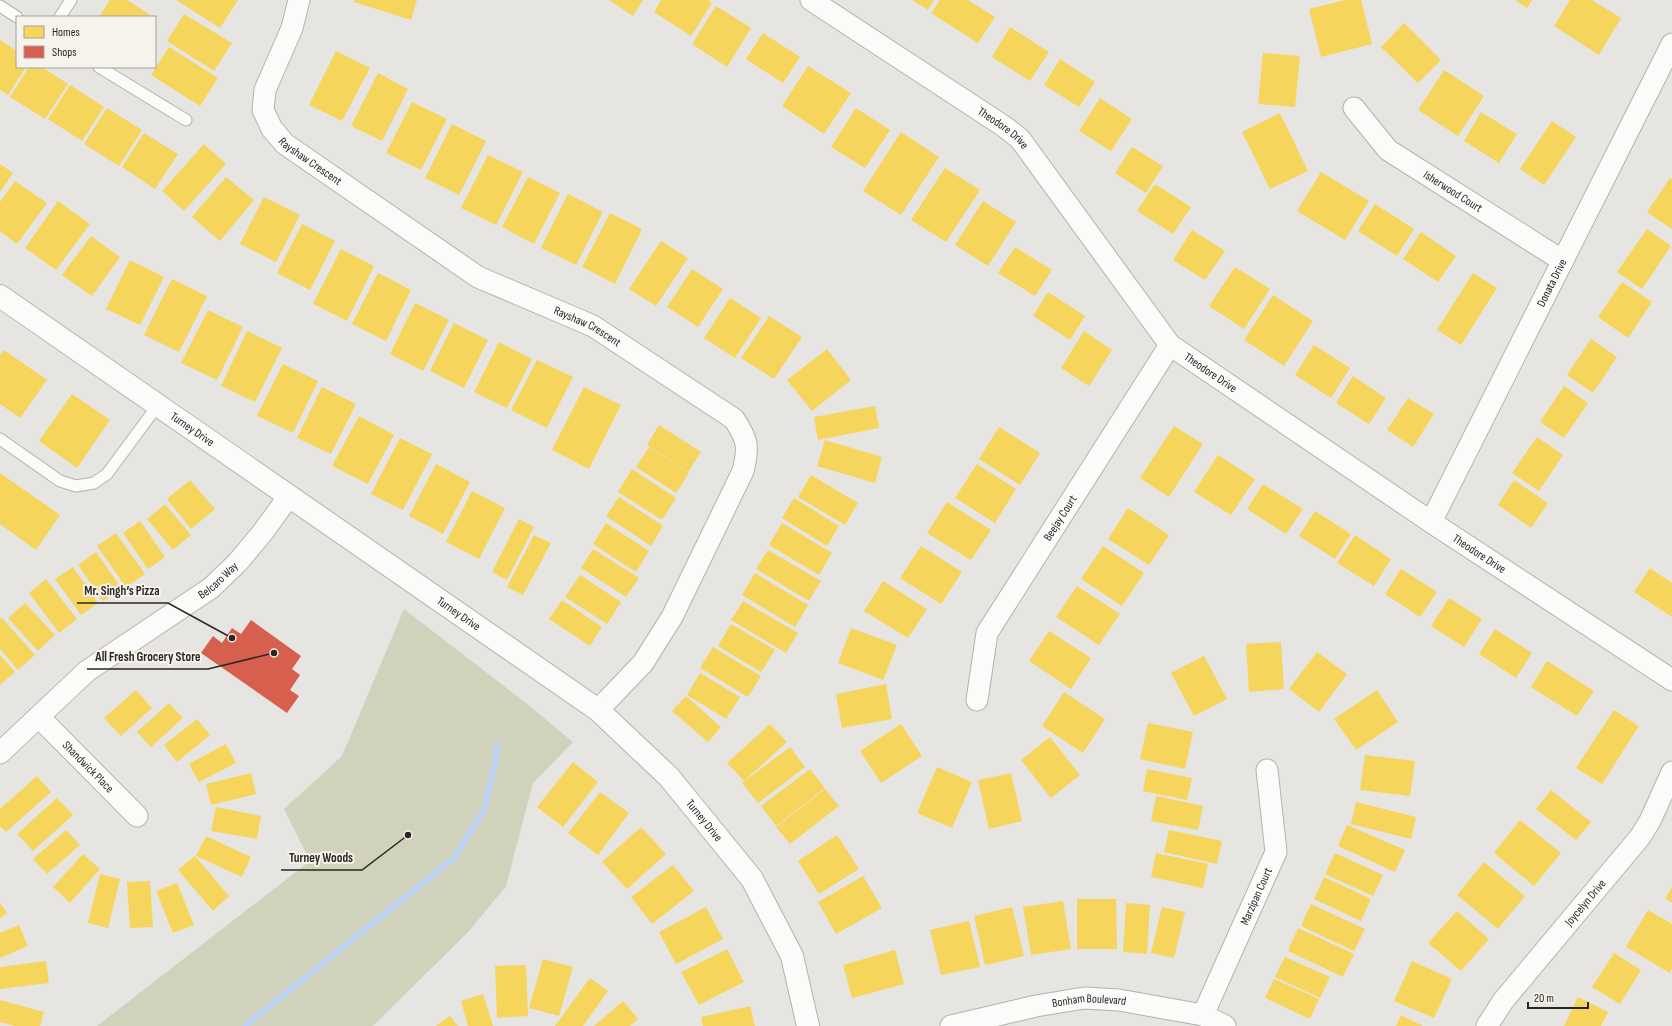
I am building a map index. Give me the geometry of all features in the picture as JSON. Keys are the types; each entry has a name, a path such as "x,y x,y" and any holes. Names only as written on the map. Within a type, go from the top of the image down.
{"street":[{"name":"Rayshaw Crescent","path":"299,0 292,28 265,90 263,110 272,129 286,144 478,278 593,326 734,419 744,434 748,452 743,471 672,616 643,663 598,710"},
{"name":"Theodore Drive","path":"811,0 1005,127 1020,139 1170,345 1430,522 1672,680"},
{"name":"Donata Drive","path":"1430,522 1672,44"},
{"name":"Isherwood Court","path":"1354,108 1388,150 1563,261"},
{"name":"Turney Drive","path":"0,296 598,710 669,777 752,879 792,956 808,1026"},
{"name":"Beejay Court","path":"977,700 987,632 1170,345"},
{"name":"Belcaro Way","path":"0,753 87,671 211,588 238,562 263,532 289,496"},
{"name":"Shandwick Place","path":"39,717 136,816"},
{"name":"Marzipan Court","path":"1203,1015 1276,852 1267,770"},
{"name":"Joycelyn Drive","path":"1487,1026 1503,1001 1640,837 1650,821 1672,772"},
{"name":"Bonham Boulevard","path":"951,1026 1036,1006 1084,998 1119,1000 1203,1015 1225,1026"}],"lane":[{"path":"61,16 71,0"},
{"path":"0,6 16,16"},
{"path":"101,68 186,120"},
{"path":"0,439 60,481 76,486 94,483 107,474 158,405"}],"green space":[{"path":"404,609 526,703 573,742 533,783 506,886 470,930 373,1026 97,1026 310,861 284,809 342,756"}],"building: Homes":[{"path":"110,0 127,0 149,14 148,16 100,16"},
{"path":"176,0 238,0 220,28"},
{"path":"355,0 417,0 411,20 354,2"},
{"path":"609,0 643,0 633,16"},
{"path":"661,0 708,0 712,3 691,36 654,12"},
{"path":"912,0 934,0 928,10"},
{"path":"940,0 968,0 995,17 978,43 931,13"},
{"path":"1345,0 1361,0 1372,44 1321,57 1309,9"},
{"path":"1515,0 1532,0 1527,8"},
{"path":"1570,0 1592,0 1621,18 1599,55 1554,26"},
{"path":"716,6 751,28 727,67 692,44"},
{"path":"184,14 232,43 214,71 167,41"},
{"path":"1404,23 1441,60 1418,83 1381,47"},
{"path":"1010,27 1049,52 1030,81 992,57"},
{"path":"763,33 800,57 783,83 746,59"},
{"path":"0,40 16,50 16,68 25,68 8,95 0,90"},
{"path":"169,47 218,78 200,106 151,75"},
{"path":"336,51 370,68 342,121 309,105"},
{"path":"1263,53 1300,56 1295,107 1258,104"},
{"path":"1060,59 1095,82 1079,107 1044,85"},
{"path":"808,66 851,93 824,134 782,106"},
{"path":"28,68 44,68 68,84 45,119 10,97"},
{"path":"1444,70 1484,96 1458,136 1418,110"},
{"path":"378,73 408,89 382,141 351,126"},
{"path":"70,85 104,107 82,141 48,119"},
{"path":"1100,98 1132,119 1111,151 1079,131"},
{"path":"412,102 447,119 421,170 386,153"},
{"path":"107,108 142,130 119,166 84,144"},
{"path":"856,108 890,130 865,168 831,147"},
{"path":"1481,112 1517,134 1499,163 1464,141"},
{"path":"1280,113 1308,171 1270,189 1242,132"},
{"path":"1552,121 1576,137 1544,185 1520,169"},
{"path":"452,124 486,141 459,195 425,178"},
{"path":"901,132 939,157 901,215 863,191"},
{"path":"144,133 178,154 155,189 122,167"},
{"path":"204,144 226,164 184,211 162,191"},
{"path":"1132,147 1163,166 1146,193 1115,173"},
{"path":"488,155 523,172 496,225 461,208"},
{"path":"0,164 13,173 0,192"},
{"path":"945,168 980,190 946,242 911,220"},
{"path":"1321,172 1369,201 1345,240 1297,211"},
{"path":"226,177 254,200 220,241 192,217"},
{"path":"528,177 560,193 534,244 502,227"},
{"path":"1670,178 1672,180 1672,229 1647,212"},
{"path":"15,181 47,203 17,244 0,231 0,202"},
{"path":"1155,184 1191,207 1173,234 1137,211"},
{"path":"568,194 603,212 576,265 541,248"},
{"path":"264,197 300,215 276,262 240,244"},
{"path":"58,201 90,224 56,270 25,248"},
{"path":"983,201 1016,222 988,266 955,245"},
{"path":"1375,204 1414,229 1397,256 1358,231"},
{"path":"610,213 642,229 615,284 582,267"},
{"path":"302,224 335,241 310,290 277,273"},
{"path":"1647,229 1671,246 1642,289 1617,272"},
{"path":"1192,230 1225,251 1205,280 1173,260"},
{"path":"1421,232 1456,256 1438,282 1403,259"},
{"path":"91,236 120,257 92,296 62,275"},
{"path":"661,241 688,258 656,306 629,289"},
{"path":"1015,247 1052,270 1035,296 998,273"},
{"path":"341,249 374,266 347,321 313,304"},
{"path":"130,260 164,277 140,325 106,309"},
{"path":"1235,267 1270,289 1244,329 1209,306"},
{"path":"692,269 723,289 698,327 667,307"},
{"path":"378,273 411,290 386,341 352,324"},
{"path":"1473,273 1497,288 1461,345 1437,330"},
{"path":"172,279 207,296 179,352 144,335"},
{"path":"1622,282 1652,302 1628,338 1598,317"},
{"path":"1048,292 1085,316 1070,340 1033,316"},
{"path":"1273,295 1313,321 1284,366 1244,340"},
{"path":"730,298 761,318 735,358 704,338"},
{"path":"415,303 449,320 423,371 390,354"},
{"path":"208,310 243,327 217,380 181,363"},
{"path":"769,316 802,337 774,379 741,358"},
{"path":"454,323 488,340 464,388 430,371"},
{"path":"247,331 282,348 255,402 221,386"},
{"path":"1084,331 1112,350 1089,386 1061,368"},
{"path":"1591,339 1617,357 1593,393 1567,375"},
{"path":"499,342 532,359 507,408 474,392"},
{"path":"1314,345 1350,368 1331,398 1295,375"},
{"path":"827,349 851,380 812,411 787,380"},
{"path":"4,350 47,380 20,418 0,404 0,356"},
{"path":"537,360 573,377 547,428 511,410"},
{"path":"283,364 318,381 293,433 257,416"},
{"path":"1353,376 1386,398 1369,424 1336,403"},
{"path":"1564,386 1588,403 1564,438 1540,422"},
{"path":"322,387 356,404 331,454 297,438"},
{"path":"584,387 621,405 589,469 552,450"},
{"path":"72,394 110,420 77,468 39,441"},
{"path":"1408,398 1434,414 1413,447 1387,430"},
{"path":"875,406 879,428 818,440 814,417"},
{"path":"359,416 394,435 368,484 332,466"},
{"path":"659,425 701,452 688,472 647,445"},
{"path":"1174,426 1203,444 1169,497 1140,478"},
{"path":"999,427 1040,453 1020,485 979,459"},
{"path":"1537,437 1563,455 1539,491 1512,473"},
{"path":"400,438 432,454 403,510 371,494"},
{"path":"825,440 882,457 875,483 817,466"},
{"path":"649,447 689,473 676,493 636,467"},
{"path":"1218,455 1255,479 1231,515 1194,492"},
{"path":"436,464 470,482 443,534 409,516"},
{"path":"977,464 1016,489 995,523 955,498"},
{"path":"632,469 676,498 662,520 618,492"},
{"path":"0,473 60,515 36,550 0,524"},
{"path":"811,475 858,503 845,525 798,497"},
{"path":"190,480 215,509 191,529 167,499"},
{"path":"1514,480 1548,503 1531,528 1498,505"},
{"path":"1263,484 1303,509 1286,534 1247,509"},
{"path":"472,491 505,508 479,559 446,542"},
{"path":"619,497 663,526 651,546 606,516"},
{"path":"794,498 839,526 827,546 782,518"},
{"path":"947,502 991,530 971,560 927,533"},
{"path":"165,504 191,535 173,550 147,519"},
{"path":"1128,508 1169,535 1149,565 1108,539"},
{"path":"1315,511 1351,534 1335,559 1299,536"},
{"path":"519,519 534,527 507,580 492,572"},
{"path":"140,521 165,557 148,569 123,533"},
{"path":"606,523 649,551 636,572 593,544"},
{"path":"782,523 832,553 819,575 769,545"},
{"path":"116,533 145,574 126,587 97,546"},
{"path":"534,535 551,543 523,595 507,587"},
{"path":"1355,535 1391,559 1374,586 1337,563"},
{"path":"921,546 962,572 941,604 900,578"},
{"path":"1103,546 1144,573 1122,606 1081,579"},
{"path":"593,549 639,578 626,597 581,568"},
{"path":"768,550 821,581 809,601 756,569"},
{"path":"96,552 122,589 103,601 78,565"},
{"path":"73,567 98,603 81,615 55,579"},
{"path":"1650,568 1672,583 1672,617 1634,592"},
{"path":"1401,569 1437,592 1420,617 1385,594"},
{"path":"755,573 808,605 795,627 742,595"},
{"path":"580,575 621,602 607,624 565,597"},
{"path":"46,579 77,619 59,633 29,593"},
{"path":"883,581 927,609 908,638 864,611"},
{"path":"1077,586 1120,614 1099,645 1056,617"},
{"path":"1449,598 1482,619 1464,647 1431,626"},
{"path":"562,600 602,627 590,646 549,619"},
{"path":"743,601 798,633 786,653 731,620"},
{"path":"25,603 55,635 38,651 8,618"},
{"path":"2,618 35,655 18,670 0,649 0,619"},
{"path":"731,624 775,650 761,672 718,646"},
{"path":"851,628 897,645 883,680 838,663"},
{"path":"1495,629 1532,653 1516,678 1479,654"},
{"path":"1049,631 1091,658 1071,689 1029,661"},
{"path":"1281,642 1284,689 1249,692 1246,644"},
{"path":"713,647 761,676 748,697 700,668"},
{"path":"1317,652 1347,674 1319,712 1289,689"},
{"path":"0,655 15,672 0,685"},
{"path":"1204,656 1227,699 1194,716 1171,673"},
{"path":"1547,661 1594,691 1577,716 1531,687"},
{"path":"700,673 740,697 726,719 687,695"},
{"path":"886,684 892,719 842,728 836,694"},
{"path":"136,690 152,708 121,736 104,718"},
{"path":"1377,690 1398,722 1356,750 1334,719"},
{"path":"1064,692 1105,719 1083,753 1042,726"},
{"path":"686,696 721,727 708,742 672,711"},
{"path":"169,703 183,718 151,747 137,732"},
{"path":"1614,710 1639,726 1602,784 1576,768"},
{"path":"197,719 210,735 177,762 164,745"},
{"path":"1148,723 1193,732 1185,769 1140,759"},
{"path":"770,724 787,742 744,781 727,763"},
{"path":"901,724 922,756 881,783 860,751"},
{"path":"1050,737 1080,775 1051,798 1021,760"},
{"path":"226,744 236,763 199,782 189,764"},
{"path":"790,747 805,767 758,803 742,783"},
{"path":"1365,755 1415,761 1410,796 1360,790"},
{"path":"573,762 598,782 563,827 537,807"},
{"path":"937,767 972,782 952,828 917,813"},
{"path":"810,769 825,788 776,826 761,806"},
{"path":"1147,769 1192,778 1187,800 1143,791"},
{"path":"251,773 256,794 211,805 206,784"},
{"path":"1011,773 1022,821 989,829 978,780"},
{"path":"37,776 51,792 6,832 0,826 0,809"},
{"path":"825,789 839,806 790,844 776,827"},
{"path":"1551,790 1591,822 1576,840 1536,809"},
{"path":"600,792 629,813 598,855 568,833"},
{"path":"1156,796 1203,806 1198,830 1151,821"},
{"path":"57,798 73,815 33,851 17,834"},
{"path":"1356,802 1416,817 1411,839 1351,824"},
{"path":"216,807 261,816 257,839 211,831"},
{"path":"1520,820 1561,853 1534,886 1494,853"},
{"path":"1347,825 1405,850 1395,872 1338,846"},
{"path":"641,827 666,854 627,889 602,862"},
{"path":"66,830 80,845 47,874 33,859"},
{"path":"1169,830 1222,841 1217,864 1164,852"},
{"path":"837,835 859,869 819,894 798,861"},
{"path":"206,836 251,857 242,877 196,856"},
{"path":"1156,853 1208,864 1203,888 1151,877"},
{"path":"1335,853 1383,875 1373,896 1325,874"},
{"path":"83,854 100,869 70,903 53,887"},
{"path":"195,856 229,896 213,911 178,870"},
{"path":"1484,862 1525,896 1498,929 1457,895"},
{"path":"673,865 694,891 652,924 631,897"},
{"path":"100,874 120,879 108,928 88,923"},
{"path":"863,876 882,908 836,934 818,902"},
{"path":"1324,877 1371,899 1361,921 1314,899"},
{"path":"150,881 153,927 130,928 127,882"},
{"path":"177,883 194,925 173,933 156,891"},
{"path":"1672,887 1672,903 1665,898"},
{"path":"1077,899 1116,899 1117,949 1077,949"},
{"path":"1063,901 1071,949 1031,955 1023,907"},
{"path":"0,903 7,913 0,918"},
{"path":"1126,903 1150,905 1147,954 1123,952"},
{"path":"1311,904 1365,929 1354,951 1301,926"},
{"path":"706,907 723,939 676,964 659,932"},
{"path":"1012,907 1024,956 985,965 974,916"},
{"path":"1162,907 1185,912 1174,958 1151,953"},
{"path":"1648,910 1672,924 1672,969 1670,973 1626,947"},
{"path":"1457,911 1489,939 1461,971 1428,943"},
{"path":"969,921 980,967 941,975 930,930"},
{"path":"19,925 28,946 0,958 0,933"},
{"path":"1298,928 1354,954 1343,977 1288,951"},
{"path":"727,949 744,982 699,1005 681,972"},
{"path":"895,950 904,984 852,998 843,965"},
{"path":"1614,953 1641,970 1620,1004 1592,987"},
{"path":"1285,957 1330,977 1320,998 1275,977"},
{"path":"543,959 573,967 559,1016 529,1008"},
{"path":"46,961 49,983 0,989 0,967"},
{"path":"1412,961 1452,979 1434,1018 1394,1001"},
{"path":"526,965 528,1016 497,1018 495,966"},
{"path":"590,978 608,991 583,1026 555,1026"},
{"path":"1274,979 1319,999 1310,1019 1265,998"},
{"path":"483,994 493,1026 468,1026 461,1001"},
{"path":"1578,997 1608,1012 1601,1026 1564,1026"},
{"path":"0,1000 44,1012 40,1026 15,1026 0,1022"},
{"path":"623,1001 638,1019 630,1026 594,1026"},
{"path":"750,1006 755,1026 703,1026 701,1017"},
{"path":"1401,1015 1423,1026 1396,1026"},
{"path":"450,1016 458,1026 436,1026"}],"building: Shops":[{"path":"251,620 301,656 292,669 300,675 290,690 299,696 287,713 201,653 213,636 222,643 232,628 241,634"}],"waterway":[{"path":"245,1026 454,858 484,810 495,764 497,745"}],"place":[{"name":"Mr. Singh’s Pizza","path":"232,638"},
{"name":"All Fresh Grocery Store","path":"274,653"},
{"name":"Turney Woods","path":"408,835"}]}
